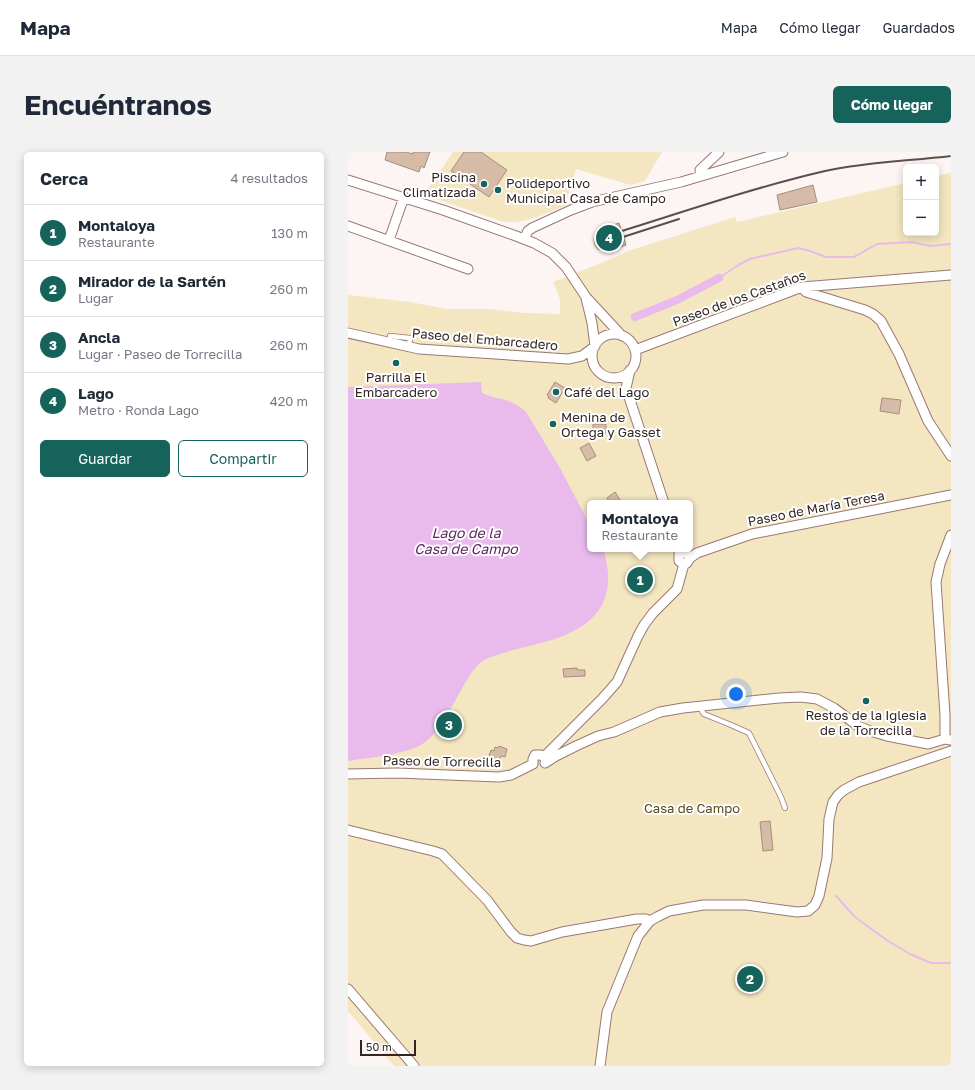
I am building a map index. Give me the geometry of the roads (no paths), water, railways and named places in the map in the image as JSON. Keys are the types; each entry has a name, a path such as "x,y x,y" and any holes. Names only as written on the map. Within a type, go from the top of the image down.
{"street":[{"path":"701,175 700,170 719,152"},
{"path":"524,239 528,231 532,228 571,210 604,199 655,188 783,152"},
{"path":"348,180 404,197 524,239 556,256 570,272 586,297 622,336 629,341 635,350 635,361 630,370 626,388 663,500"},
{"path":"389,240 404,197"},
{"path":"348,226 468,270"},
{"name":"Paseo de los Castaños","path":"635,350 802,287 951,274"},
{"path":"802,287 806,292 865,310 881,321 899,354 928,421 951,456"},
{"path":"586,297 592,323 594,347 592,358 595,367 601,374 609,377 626,388"},
{"name":"Paseo del Embarcadero","path":"348,333 409,347 446,351 568,359 582,356 594,347"},
{"path":"594,347 600,340 608,336 622,336"},
{"path":"609,377 621,377 630,370"},
{"name":"Paseo de María Teresa","path":"687,561 697,553 752,534 951,495"},
{"path":"923,760 928,744 948,739 944,715 936,582 940,564 951,535"},
{"path":"545,760 617,682 644,625 677,589 687,561 687,554 682,552"},
{"name":"Paseo de Torrecilla","path":"348,774 397,773 499,777 511,775 533,764 540,767 545,760 598,736 614,732 660,712 779,698 809,698 826,703 858,726 870,731 928,744"},
{"path":"600,1066 607,1012 638,936 650,922 657,916 669,911 703,904 746,905 801,913 811,910 817,902 827,858 829,820 833,802 838,795 859,782 951,751"},
{"path":"348,830 442,854 487,900 511,932 518,938 524,940 531,941 562,932 637,919 646,919 650,922"},
{"path":"348,989 414,1066"}],"lane":[{"path":"390,336 410,338 409,347"},
{"path":"701,706 704,714 749,733 785,808"}],"water":[{"name":"Lago de la Casa de Campo","path":"481,382 482,393 510,402 520,407 526,412 560,468 587,519 587,552 604,552 608,570 608,584 602,605 594,616 585,624 561,637 493,656 480,663 470,676 446,718 434,734 422,744 402,752 348,761 348,387"}],"waterway":[{"path":"719,278 750,259 798,248 826,257 854,257 877,244 912,242 930,246 951,244"},
{"path":"635,317 677,300 719,278"},
{"path":"836,896 855,917 888,941 910,954 931,963 951,963"}],"railway":[{"path":"622,231 748,191 825,171 872,164 951,156"},
{"path":"623,237 679,219"}],"place":[{"name":"Piscina Climatizada","path":"484,184"},
{"name":"Polideportivo Municipal Casa de Campo","path":"498,190"},
{"name":"Lago","path":"609,238"},
{"name":"Parrilla El Embarcadero","path":"396,363"},
{"name":"Café del Lago","path":"556,392"},
{"name":"Menina de Ortega y Gasset","path":"553,424"},
{"name":"Montaloya","path":"640,580"},
{"name":"Restos de la Iglesia de la Torrecilla","path":"866,701"},
{"name":"Ancla","path":"449,725"},
{"name":"Mirador de la Sartén","path":"750,979"}],"park label":[{"name":"Casa de Campo","path":"692,808"}]}
